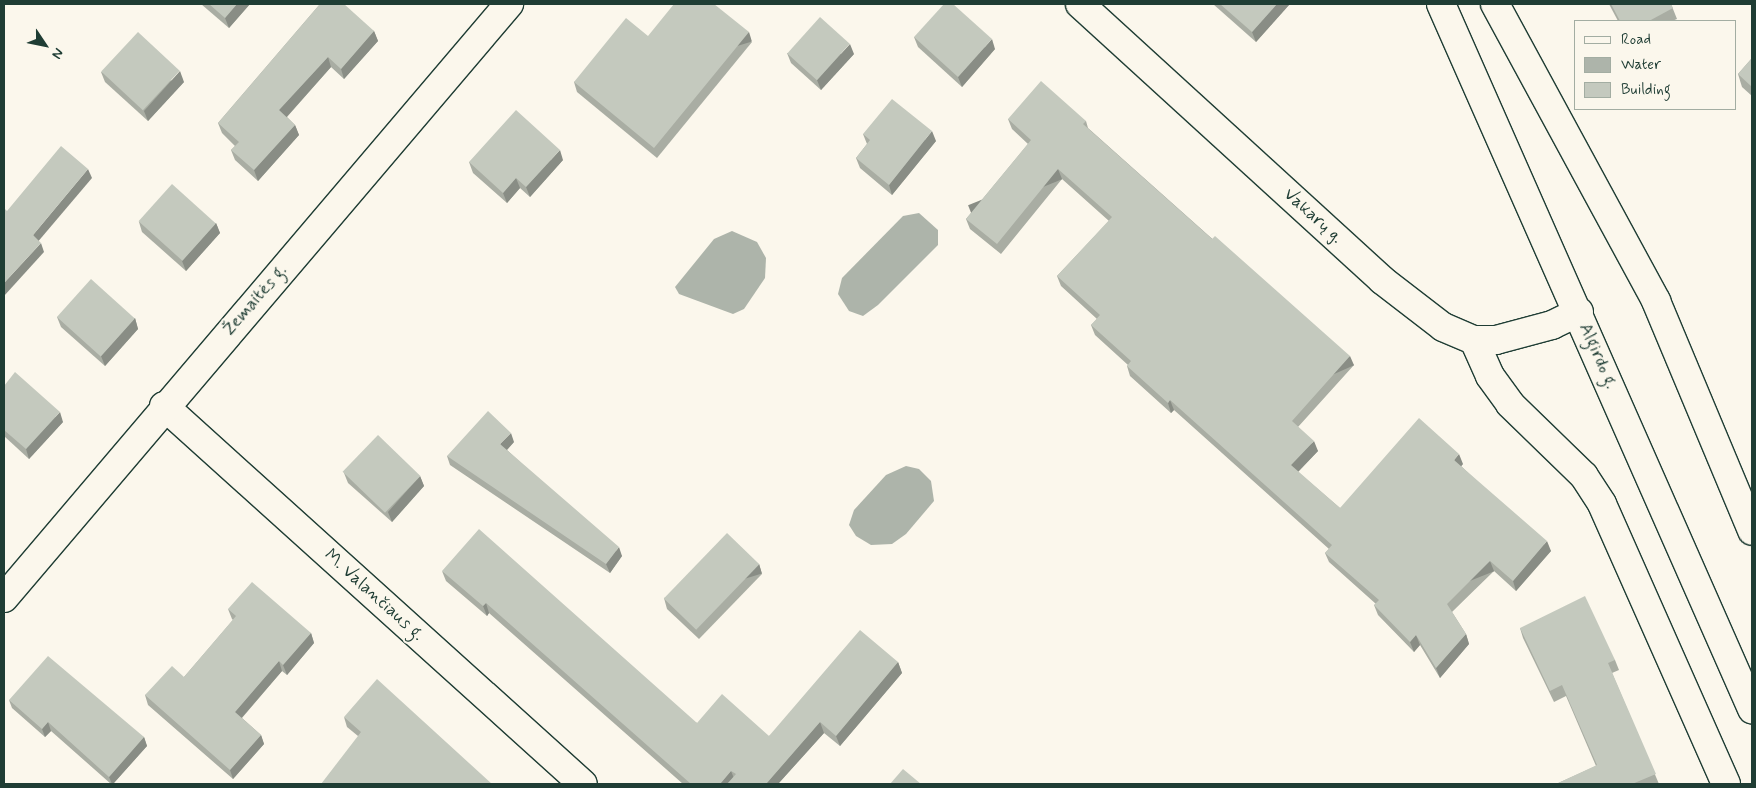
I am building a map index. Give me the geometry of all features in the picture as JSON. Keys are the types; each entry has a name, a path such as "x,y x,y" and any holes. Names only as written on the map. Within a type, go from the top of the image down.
{"street":[{"name":"Žemaitės g.","path":"4,598 164,406 509,4"},
{"name":"Vakarų g.","path":"1080,4 1411,305 1443,328 1474,340 1512,338 1579,312"},
{"name":"Algirdo g.","path":"1441,4 1579,312 1752,709"},
{"path":"1495,4 1656,301 1752,531"},
{"path":"1474,340 1490,376 1510,404 1584,476 1602,504 1726,784"},
{"name":"M. Valančiaus g.","path":"164,406 584,784"}],"water":[{"path":"919,213 938,230 938,245 878,305 863,316 849,311 838,294 842,278 903,216"},
{"path":"732,231 757,242 766,258 765,278 744,309 733,314 679,294 675,287 714,239"},
{"path":"906,466 919,469 931,481 934,501 906,534 892,544 871,545 856,536 849,525 854,510 886,475"}],"building":[{"path":"209,4 237,4 225,18"},
{"path":"320,4 344,4 374,31 341,69 328,57 279,110 295,125 254,170 231,150 239,142 218,123"},
{"path":"674,4 714,4 749,32 654,148 574,82 626,18 648,36"},
{"path":"944,4 953,4 992,39 958,77 914,37"},
{"path":"1220,4 1277,4 1252,32"},
{"path":"1611,4 1671,4 1673,8 1651,20 1619,20"},
{"path":"820,17 850,44 817,80 787,53"},
{"path":"138,32 180,71 143,110 101,71"},
{"path":"1752,58 1752,87 1738,74"},
{"path":"1041,81 1086,121 1083,124 1212,239 1215,236 1350,356 1292,421 1314,441 1291,465 1340,508 1419,418 1459,454 1454,460 1547,541 1513,581 1490,561 1447,604 1466,634 1436,668 1416,635 1410,642 1374,605 1379,600 1325,553 1332,545 1170,400 1168,403 1127,366 1131,361 1091,325 1100,315 1057,276 1112,217 1058,169 997,244 966,219 1031,140 1008,119"},
{"path":"892,99 932,131 889,185 856,158 870,140 863,134"},
{"path":"516,110 560,150 526,187 516,178 503,193 469,162"},
{"path":"61,146 88,169 33,235 41,243 4,283 4,208 7,211"},
{"path":"172,184 216,223 182,261 139,221"},
{"path":"91,279 135,318 101,356 57,317"},
{"path":"15,372 60,412 26,449 4,430 4,386"},
{"path":"488,411 511,433 500,444 619,547 606,564 447,456"},
{"path":"378,435 420,476 385,513 343,472"},
{"path":"479,529 697,723 722,694 769,736 860,630 898,662 836,736 820,722 766,784 727,784 736,774 731,771 720,784 691,784 486,603 483,606 442,571"},
{"path":"727,533 759,564 696,630 664,598"},
{"path":"252,582 311,633 283,665 279,661 235,712 261,735 230,770 145,695 172,666 184,677 236,616 228,609"},
{"path":"1585,596 1615,660 1608,663 1656,774 1632,784 1556,784 1597,765 1562,685 1550,691 1520,628"},
{"path":"48,656 144,737 109,777 48,722 42,729 9,700"},
{"path":"377,679 492,784 321,784 361,732 344,717"},
{"path":"903,769 921,784 890,784"}]}
